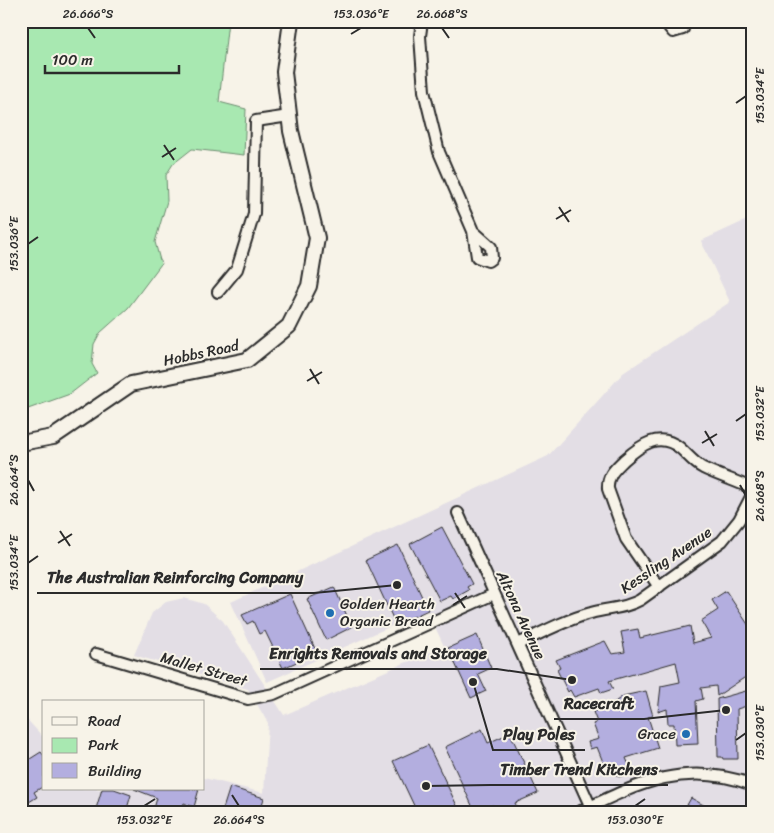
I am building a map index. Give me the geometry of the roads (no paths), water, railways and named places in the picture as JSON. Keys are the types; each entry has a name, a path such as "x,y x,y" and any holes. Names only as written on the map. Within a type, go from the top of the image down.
{"street":[{"name":"Hobbs Road","path":"21,443 53,437 131,384 247,360 289,326 309,286 317,238 289,116 284,72 291,21"},
{"path":"422,21 420,36 424,91 439,152 473,231"},
{"path":"664,21 673,32 678,32 683,29 684,21"},
{"path":"218,292 236,269 254,214 256,121 289,116"},
{"path":"659,587 624,534 608,488 607,482 612,472 645,443 661,439 681,449 704,468 753,489"},
{"name":"Kessling Avenue","path":"518,644 589,613 625,607 659,587 722,542 739,520 753,493"},
{"name":"Altona Avenue","path":"458,513 592,809"},
{"name":"Mallet Street","path":"96,654 248,698 274,694 494,594"},
{"path":"579,812 592,809 639,785 668,776 703,774 738,780 753,785"}],"place":[{"name":"The Australian Reinforcing Company","path":"397,585"},
{"name":"Golden Hearth Organic Bread","path":"330,613"},
{"name":"Enrights Removals and Storage","path":"572,680"},
{"name":"Play Poles","path":"473,682"},
{"name":"Racecraft","path":"726,710"},
{"name":"Grace","path":"686,734"},
{"name":"Timber Trend Kitchens","path":"426,786"}]}
